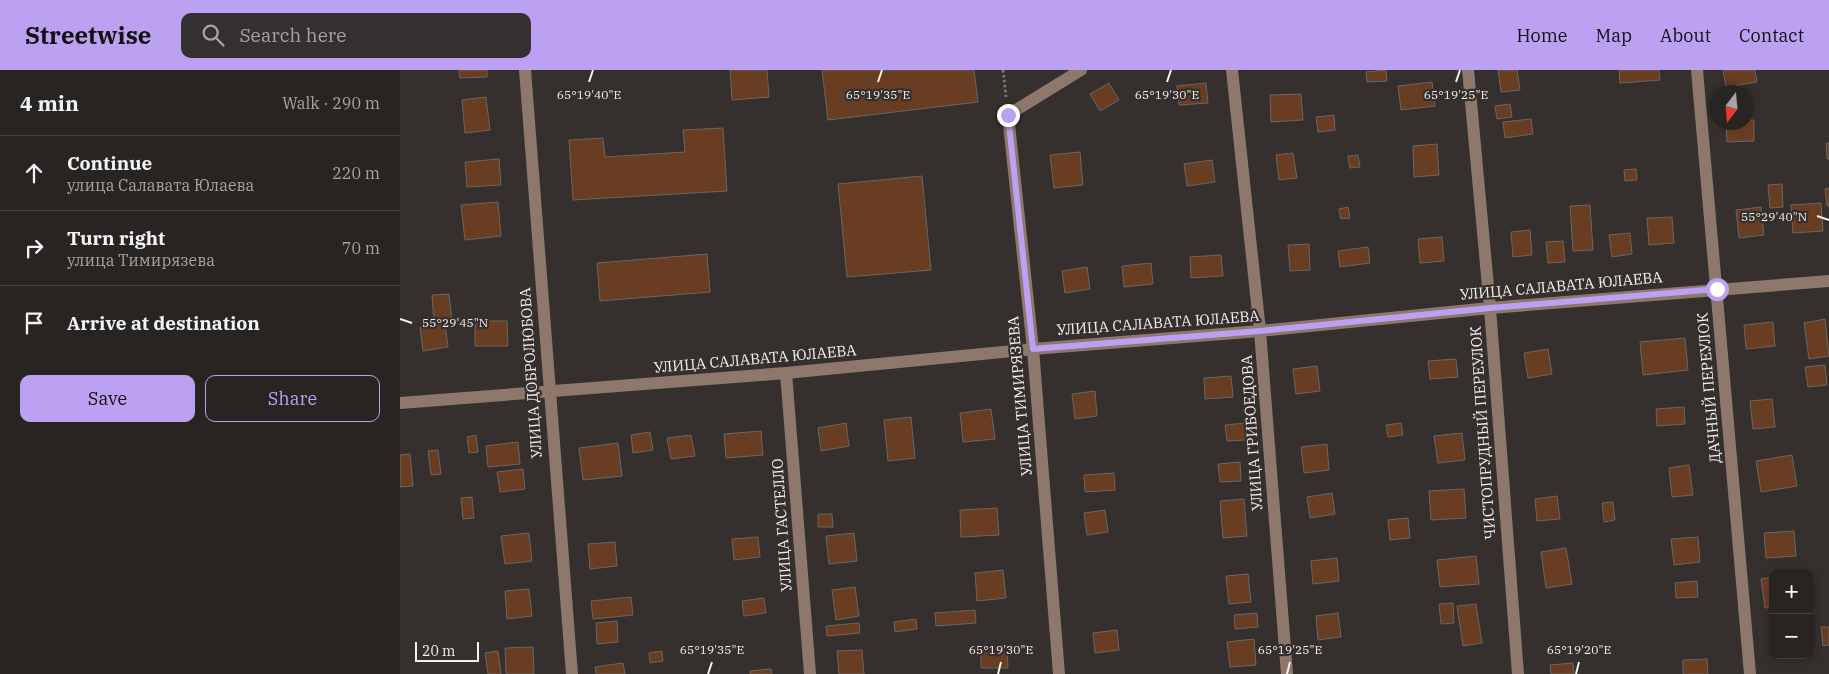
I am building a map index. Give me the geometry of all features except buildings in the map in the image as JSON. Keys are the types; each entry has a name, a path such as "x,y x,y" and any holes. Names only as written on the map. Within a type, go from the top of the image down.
{"street":[{"name":"УЛИЦА ДОБРОЛЮБОВА","path":"525,70 572,674"},
{"path":"1008,115 1081,70"},
{"name":"УЛИЦА ГРИБОЕДОВА","path":"1232,70 1260,331 1287,674"},
{"name":"ЧИСТОПРУДНЫЙ ПЕРЕУЛОК","path":"1468,70 1490,308 1518,674"},
{"name":"ДАЧНЫЙ ПЕРЕУЛОК","path":"1697,70 1750,674"},
{"name":"УЛИЦА ТИМИРЯЗЕВА","path":"1008,115 1033,349 1059,674"},
{"name":"УЛИЦА САЛАВАТА ЮЛАЕВА","path":"400,403 786,373 1033,349 1260,331 1490,308 1829,281"},
{"name":"УЛИЦА ГАСТЕЛЛО","path":"786,373 810,674"}],"path":[{"path":"1003,70 1008,115"}],"route":[{"path":"1008,115 1033,349 1260,331 1490,308 1717,289"}]}
